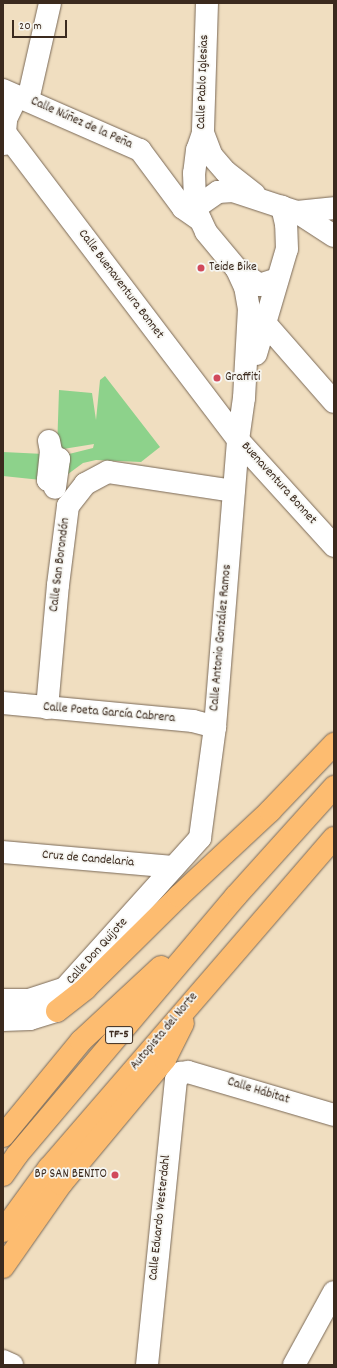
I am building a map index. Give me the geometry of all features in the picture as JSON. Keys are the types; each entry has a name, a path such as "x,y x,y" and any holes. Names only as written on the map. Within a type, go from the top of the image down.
{"highway":[{"path":"57,1011 86,988 179,896 270,811 334,744"},
{"name":"TF-5","path":"3,1175 17,1155 236,896 334,787"},
{"name":"Autopista del Norte","path":"3,1231 49,1168 196,995 334,838"},
{"path":"3,1136 81,1041 236,896"},
{"path":"3,1266 61,1184 165,1059 196,995"}],"street":[{"path":"4,138 6,120 50,3"},
{"name":"Calle Pablo Iglesias","path":"197,214 194,173 197,150 203,133 207,3"},
{"name":"Calle Núñez de la Peña","path":"16,95 140,150 183,208 197,214"},
{"path":"203,133 217,161 258,197"},
{"name":"Calle Buenaventura Bonnet","path":"4,138 238,440"},
{"path":"277,278 259,285 236,268 206,232 197,214 218,192 233,191 258,197 290,209 330,229"},
{"path":"290,209 334,208"},
{"path":"287,249 286,224 290,209"},
{"path":"287,249 300,238 330,229"},
{"name":"Calle Antonio González Ramos","path":"244,398 264,322 287,249"},
{"name":"Calle Antonio González Ramos","path":"173,866 200,838 215,726 238,440 244,398 249,309 244,287 236,268"},
{"path":"264,322 334,402"},
{"name":"Buenaventura Bonnet","path":"238,440 334,546"},
{"path":"49,441 51,451 48,480 52,481 55,458 59,459 49,487 80,490"},
{"name":"Calle San Borondón","path":"47,708 58,585 68,506 85,484 108,472 234,491"},
{"name":"Calle Poeta García Cabrera","path":"3,703 193,721 215,726"},
{"name":"Cruz de Candelaria","path":"3,852 173,866"},
{"name":"Calle Don Quijote","path":"3,1000 29,1000 65,988 173,866"},
{"path":"3,1020 30,1019 57,1011"},
{"name":"Calle Hábitat","path":"181,1073 188,1072 334,1115"},
{"name":"Calle Eduardo Westerdahl","path":"147,1365 176,1080 181,1073"},
{"path":"294,1365 334,1292"},
{"path":"3,1361 12,1365"}],"green space":[{"path":"105,376 160,447 141,462 96,460 83,463 64,477 61,456 93,448 94,444 57,450 59,390 92,393 96,420 100,380"},
{"path":"3,452 44,454 41,480 3,476"}],"place":[{"name":"Teide Bike","path":"201,268"},
{"name":"Graffiti","path":"217,378"},
{"name":"BP SAN BENITO","path":"115,1175"}]}
